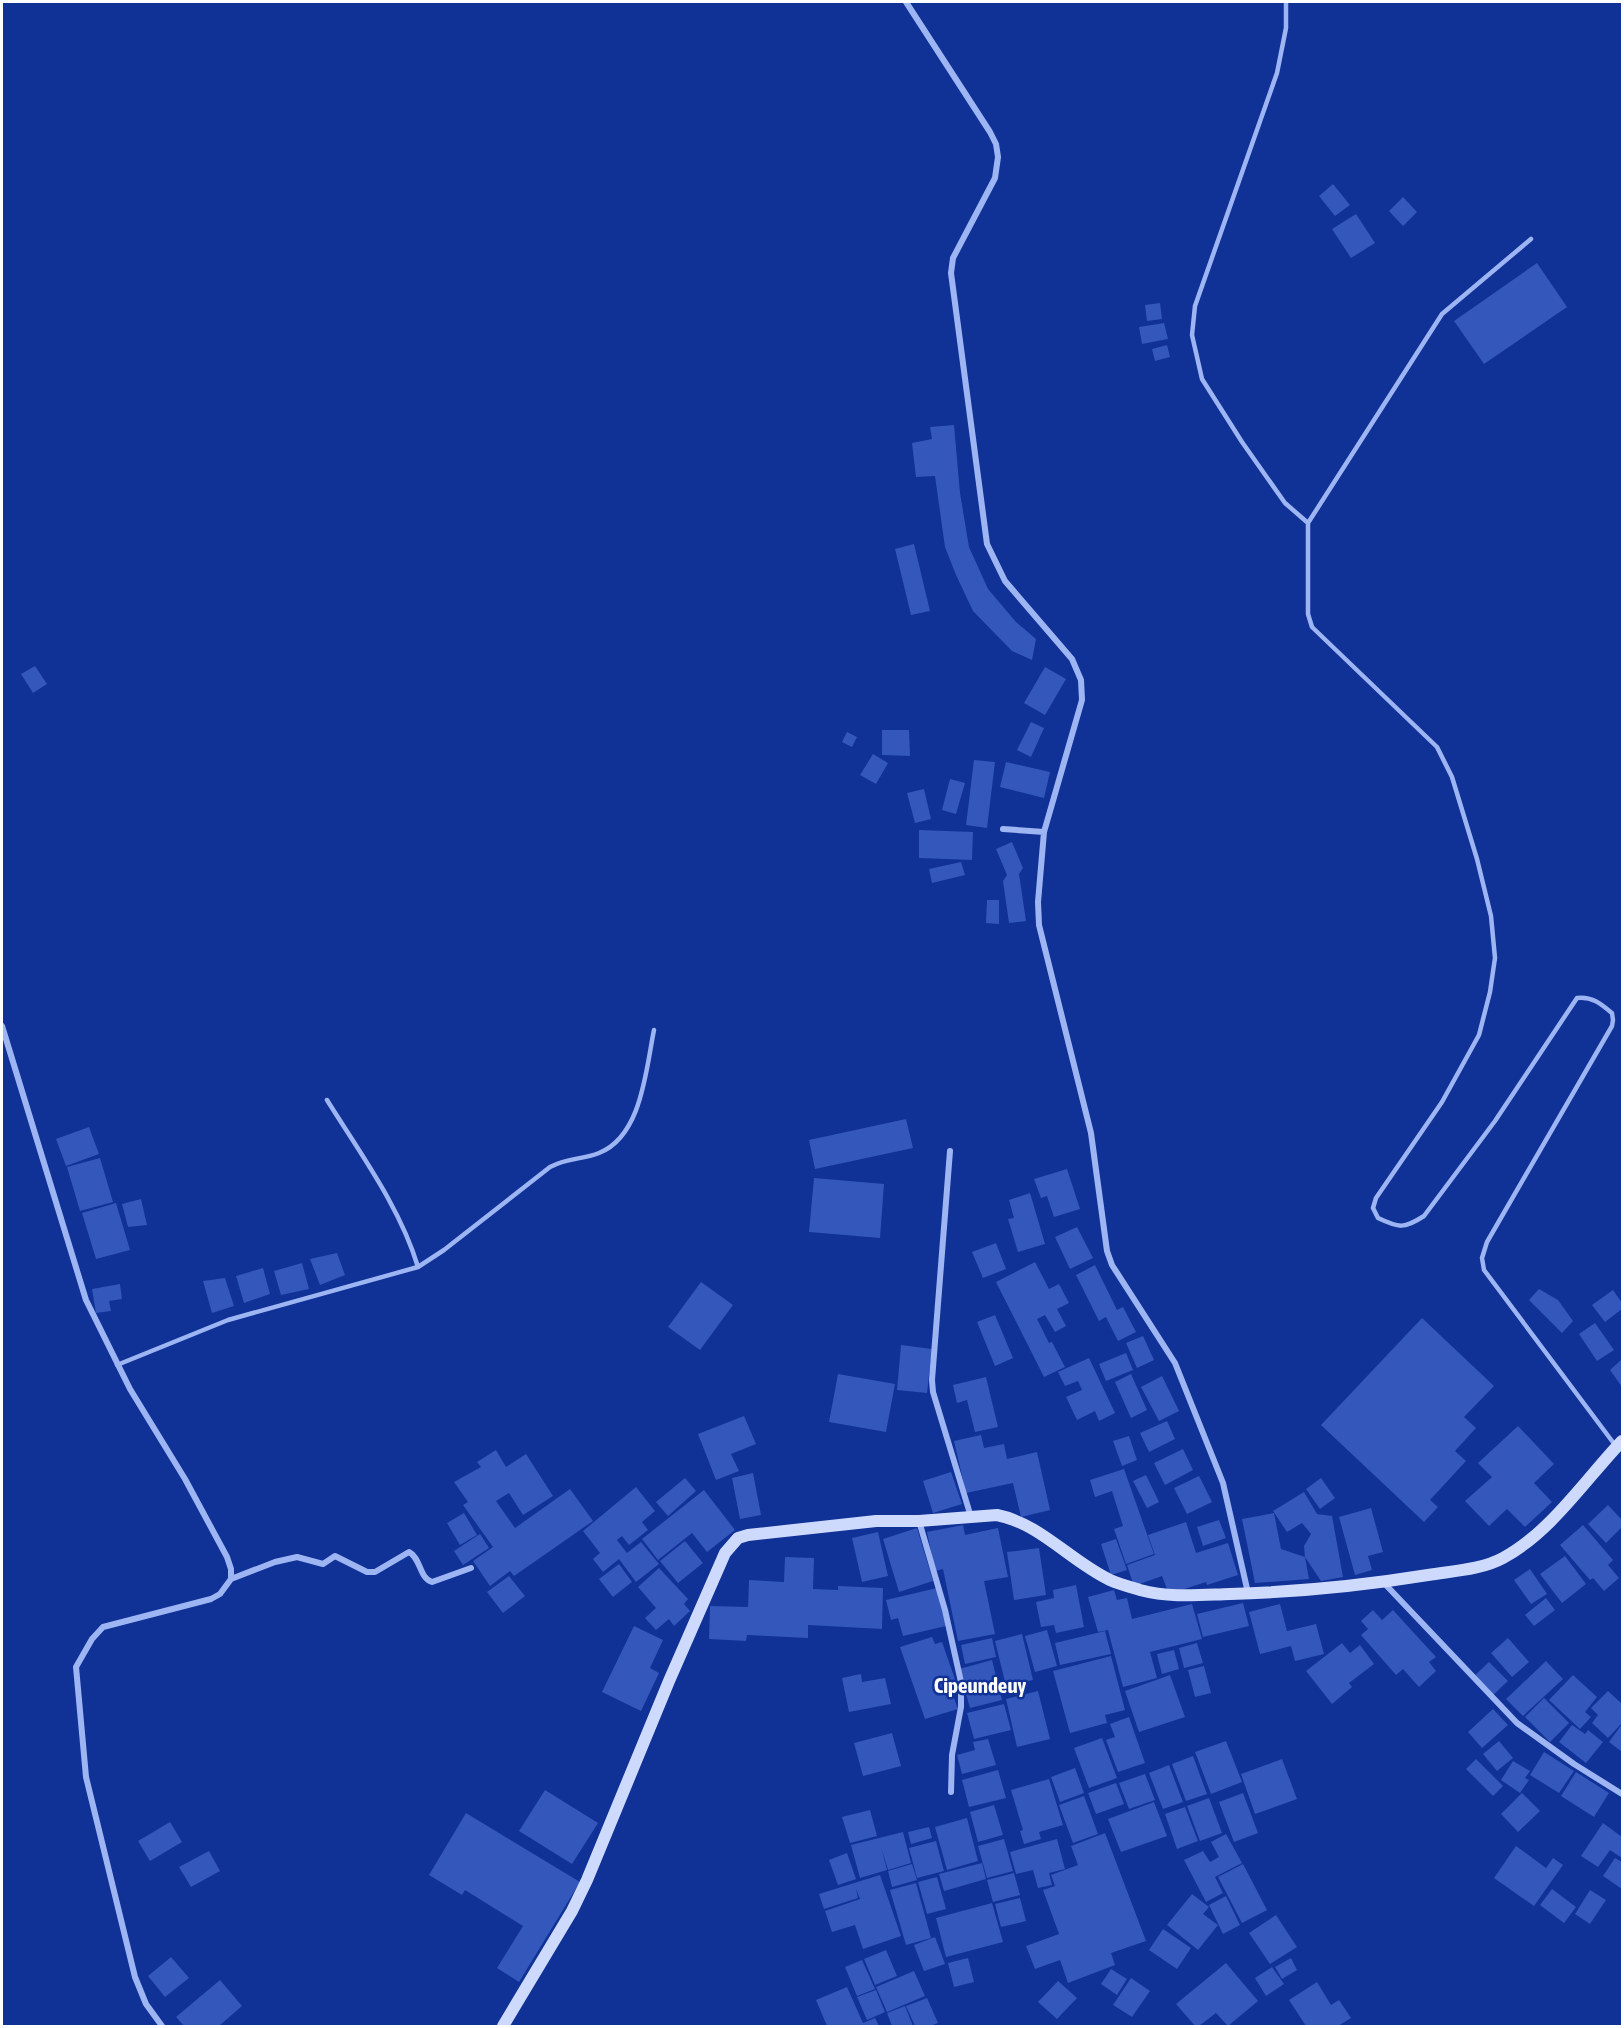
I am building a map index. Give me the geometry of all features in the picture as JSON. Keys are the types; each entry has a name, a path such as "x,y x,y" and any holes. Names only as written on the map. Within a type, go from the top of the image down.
{"street":[{"path":"906,2 990,132 997,150 995,177 953,258 951,273 987,544 1005,581 1072,659 1081,680 1082,700 1044,832 1038,902 1039,925 1091,1133 1107,1251 1112,1265 1175,1363 1223,1483 1248,1594"},
{"path":"1003,829 1044,832"},
{"path":"2,1026 86,1300 117,1365 215,1533 227,1557 231,1579"},
{"path":"950,1151 932,1380 933,1392 971,1517"},
{"path":"503,2026 572,1911 587,1880 724,1553 738,1538 876,1521 918,1521 997,1515 1009,1517 1027,1525 1110,1580 1140,1590 1167,1596 1310,1592 1477,1567 1501,1559 1525,1544 1583,1487 1620,1444"},
{"path":"918,1521 945,1610 961,1682 961,1707 952,1755 951,1792"},
{"path":"162,2026 146,2004 135,1977 86,1777 76,1667 87,1645 103,1628 211,1599 220,1594 231,1579 275,1562 297,1557 323,1563 335,1556 367,1572 375,1572 409,1552 415,1557 427,1581 432,1582 471,1568"},
{"path":"1383,1582 1517,1723 1574,1764 1623,1794"}],"lane":[{"path":"1286,2 1286,28 1277,73 1195,306 1192,335 1203,379 1208,388 1285,503 1308,523"},
{"path":"1531,239 1442,314 1308,523 1308,614 1312,627 1437,747 1452,777 1478,859 1491,916 1495,958 1490,992 1479,1035 1442,1102 1376,1198 1373,1208 1378,1218 1401,1227 1424,1216 1495,1120 1577,998 1585,997 1597,1001 1612,1013 1612,1026 1487,1242 1482,1258 1484,1270 1620,1444"},
{"path":"117,1365 228,1320 418,1267 444,1250 550,1167 563,1160 599,1153 619,1140 628,1127 639,1102 654,1030"},
{"path":"327,1100 392,1206 418,1267"}],"building":[{"path":"1333,184 1350,205 1335,216 1319,196"},
{"path":"1403,197 1417,212 1403,226 1389,211"},
{"path":"1356,214 1375,243 1351,258 1332,229"},
{"path":"1537,263 1567,307 1484,364 1454,321"},
{"path":"1160,303 1162,319 1147,321 1145,305"},
{"path":"1164,323 1168,339 1142,344 1139,327"},
{"path":"1167,345 1170,357 1155,361 1152,349"},
{"path":"954,425 960,493 969,547 988,589 1016,622 1036,639 1032,660 1012,651 973,611 945,547 935,476 916,477 912,443 932,439 930,427"},
{"path":"914,544 930,611 911,615 895,549"},
{"path":"35,666 47,684 33,693 21,674"},
{"path":"1045,667 1066,679 1045,715 1024,703"},
{"path":"1031,722 1044,728 1031,757 1017,750"},
{"path":"882,730 909,730 910,756 882,755"},
{"path":"847,732 857,737 852,747 842,742"},
{"path":"873,754 888,763 876,784 860,775"},
{"path":"974,760 995,762 987,828 966,825"},
{"path":"1006,762 1050,772 1044,798 1000,787"},
{"path":"950,779 965,783 956,814 942,810"},
{"path":"924,789 931,819 915,823 907,793"},
{"path":"919,830 973,832 972,860 919,858"},
{"path":"1012,842 1023,868 1019,874 1026,921 1009,923 1003,881 1007,875 996,849"},
{"path":"961,862 965,875 932,883 929,869"},
{"path":"987,900 999,900 999,924 986,923"},
{"path":"906,1119 913,1148 815,1169 809,1140"},
{"path":"89,1127 99,1154 66,1166 56,1139"},
{"path":"100,1158 113,1202 80,1211 67,1167"},
{"path":"1067,1169 1080,1209 1054,1217 1047,1196 1041,1198 1034,1179"},
{"path":"814,1178 884,1184 880,1238 809,1232"},
{"path":"1030,1193 1045,1244 1018,1252 1008,1219 1014,1218 1009,1200"},
{"path":"141,1199 147,1225 128,1227 122,1204"},
{"path":"116,1203 130,1250 96,1259 82,1213"},
{"path":"1077,1227 1093,1258 1070,1269 1055,1237"},
{"path":"996,1243 1006,1269 983,1278 972,1252"},
{"path":"337,1253 345,1275 320,1285 310,1259"},
{"path":"1035,1262 1049,1289 1059,1284 1069,1303 1057,1309 1066,1326 1055,1332 1045,1315 1037,1319 1065,1367 1044,1377 996,1282"},
{"path":"302,1263 309,1289 281,1295 274,1271"},
{"path":"1095,1265 1117,1310 1123,1307 1136,1332 1118,1341 1106,1317 1099,1321 1076,1275"},
{"path":"263,1268 270,1294 244,1303 236,1276"},
{"path":"225,1278 234,1306 212,1313 203,1281"},
{"path":"701,1282 733,1305 700,1350 668,1327"},
{"path":"120,1284 122,1299 109,1301 111,1311 96,1313 92,1289"},
{"path":"1539,1289 1558,1300 1573,1321 1562,1333 1529,1300"},
{"path":"1613,1290 1622,1303 1622,1309 1605,1322 1592,1305"},
{"path":"995,1315 1013,1358 995,1366 977,1322"},
{"path":"1422,1318 1494,1386 1464,1417 1476,1428 1455,1451 1466,1461 1430,1500 1438,1507 1424,1522 1321,1425"},
{"path":"1595,1323 1614,1350 1597,1361 1579,1334"},
{"path":"1143,1336 1154,1360 1137,1368 1126,1343"},
{"path":"901,1345 932,1349 927,1393 897,1390"},
{"path":"1126,1353 1133,1370 1106,1381 1099,1364"},
{"path":"1089,1358 1115,1413 1099,1421 1095,1411 1077,1420 1066,1397 1082,1390 1078,1381 1065,1386 1058,1372"},
{"path":"1622,1359 1622,1387 1610,1370"},
{"path":"838,1374 895,1384 886,1432 829,1422"},
{"path":"1131,1374 1147,1410 1131,1418 1115,1382"},
{"path":"1162,1376 1179,1411 1159,1421 1141,1387"},
{"path":"986,1377 998,1427 975,1432 967,1400 957,1403 953,1385"},
{"path":"744,1416 756,1444 731,1454 739,1471 716,1480 698,1434"},
{"path":"1167,1421 1175,1439 1149,1452 1140,1433"},
{"path":"1518,1426 1554,1464 1534,1483 1552,1502 1525,1527 1507,1509 1489,1526 1465,1501 1492,1477 1478,1463"},
{"path":"981,1435 984,1448 1004,1444 1007,1459 1037,1452 1050,1510 1021,1517 1013,1483 966,1493 954,1441"},
{"path":"1129,1436 1137,1460 1122,1466 1113,1441"},
{"path":"1183,1449 1193,1470 1165,1485 1154,1463"},
{"path":"496,1450 506,1467 526,1454 553,1496 523,1515 509,1493 496,1501 515,1528 570,1489 593,1521 514,1576 510,1571 490,1586 473,1561 493,1547 463,1505 468,1502 454,1482 481,1467 477,1462"},
{"path":"1124,1469 1154,1554 1126,1564 1114,1529 1123,1526 1112,1491 1095,1497 1090,1480"},
{"path":"951,1472 962,1504 933,1513 923,1481"},
{"path":"753,1473 761,1515 740,1519 732,1478"},
{"path":"1146,1475 1159,1502 1147,1508 1133,1481"},
{"path":"1199,1476 1212,1502 1187,1514 1174,1488"},
{"path":"685,1478 696,1491 668,1516 656,1502"},
{"path":"1321,1478 1335,1498 1320,1509 1306,1489"},
{"path":"636,1487 655,1511 642,1522 648,1530 629,1545 622,1536 617,1540 627,1553 641,1542 659,1564 636,1582 619,1559 603,1572 593,1559 600,1553 583,1531"},
{"path":"704,1490 735,1530 707,1552 692,1533 658,1560 642,1539"},
{"path":"1304,1492 1317,1514 1332,1516 1343,1577 1321,1581 1305,1557 1304,1546 1311,1534 1302,1523 1287,1532 1273,1511"},
{"path":"1608,1505 1622,1520 1622,1527 1606,1543 1588,1524"},
{"path":"1371,1508 1383,1552 1368,1556 1372,1570 1355,1575 1339,1517"},
{"path":"464,1513 477,1535 460,1545 447,1523"},
{"path":"1274,1513 1281,1549 1305,1557 1309,1579 1255,1583 1242,1519"},
{"path":"1219,1520 1226,1538 1203,1546 1197,1527"},
{"path":"1186,1522 1196,1553 1228,1543 1238,1575 1169,1594 1162,1576 1134,1586 1127,1565 1155,1555 1148,1535"},
{"path":"963,1525 965,1535 998,1528 1008,1577 984,1581 995,1634 958,1641 943,1569 935,1571 927,1532"},
{"path":"1583,1525 1613,1560 1608,1565 1619,1578 1604,1591 1593,1578 1590,1580 1560,1545"},
{"path":"917,1528 933,1581 899,1592 883,1539"},
{"path":"878,1532 888,1576 862,1582 852,1538"},
{"path":"480,1534 489,1548 463,1565 454,1551"},
{"path":"1116,1539 1127,1570 1111,1575 1101,1544"},
{"path":"685,1541 703,1563 678,1583 660,1561"},
{"path":"1039,1548 1046,1595 1014,1600 1007,1552"},
{"path":"1565,1556 1586,1584 1562,1603 1540,1574"},
{"path":"785,1557 814,1558 813,1589 838,1590 838,1586 883,1588 882,1629 808,1625 808,1638 747,1635 746,1641 709,1639 710,1606 748,1607 749,1580 784,1582"},
{"path":"619,1564 632,1582 613,1597 599,1579"},
{"path":"659,1568 688,1599 684,1604 690,1611 674,1626 669,1619 656,1630 645,1618 656,1608 638,1587"},
{"path":"1530,1569 1547,1594 1531,1604 1514,1580"},
{"path":"509,1576 525,1596 503,1613 487,1592"},
{"path":"1076,1585 1084,1627 1056,1633 1054,1625 1041,1627 1036,1602 1054,1598 1053,1590"},
{"path":"937,1588 946,1626 903,1636 898,1618 891,1620 886,1600"},
{"path":"1114,1590 1117,1600 1127,1598 1132,1619 1192,1604 1202,1639 1150,1652 1157,1678 1123,1687 1108,1630 1098,1632 1088,1597"},
{"path":"1546,1598 1555,1610 1534,1626 1525,1615"},
{"path":"1243,1603 1249,1626 1203,1637 1197,1614"},
{"path":"1280,1604 1287,1631 1316,1624 1324,1654 1295,1661 1291,1646 1260,1654 1249,1612"},
{"path":"1373,1610 1382,1620 1393,1610 1436,1657 1429,1662 1436,1671 1419,1687 1403,1669 1396,1675 1361,1635 1368,1629 1361,1621"},
{"path":"634,1626 663,1640 650,1668 659,1673 641,1711 602,1692"},
{"path":"1047,1630 1057,1666 1035,1672 1025,1636"},
{"path":"1105,1631 1111,1654 1060,1665 1055,1643"},
{"path":"1022,1634 1033,1680 1006,1686 995,1641"},
{"path":"932,1637 935,1644 942,1642 957,1685 950,1687 958,1709 925,1719 900,1647"},
{"path":"992,1638 996,1657 965,1664 961,1645"},
{"path":"1508,1638 1529,1662 1512,1677 1491,1653"},
{"path":"1197,1643 1203,1663 1184,1668 1179,1648"},
{"path":"1342,1643 1350,1653 1360,1645 1374,1664 1349,1683 1352,1687 1332,1704 1306,1671"},
{"path":"1174,1650 1179,1669 1162,1674 1157,1654"},
{"path":"1111,1656 1125,1710 1105,1715 1107,1723 1070,1733 1053,1671"},
{"path":"992,1660 1002,1700 970,1708 959,1669"},
{"path":"1546,1661 1563,1679 1523,1716 1506,1699"},
{"path":"1489,1662 1508,1681 1493,1695 1474,1676"},
{"path":"1204,1666 1211,1693 1195,1697 1188,1670"},
{"path":"861,1674 862,1682 885,1678 891,1704 849,1712 842,1678"},
{"path":"1170,1675 1185,1717 1139,1732 1125,1691"},
{"path":"1573,1675 1597,1697 1585,1712 1591,1717 1580,1729 1549,1700"},
{"path":"1038,1691 1050,1739 1017,1747 1006,1699"},
{"path":"1608,1691 1622,1704 1622,1723 1608,1738 1592,1723 1598,1715 1591,1708"},
{"path":"1544,1698 1569,1723 1550,1742 1525,1717"},
{"path":"1004,1704 1011,1730 974,1739 967,1713"},
{"path":"1493,1709 1508,1725 1482,1748 1468,1732"},
{"path":"1129,1717 1145,1763 1118,1772 1106,1740 1115,1737 1110,1724"},
{"path":"1622,1724 1622,1752 1609,1742"},
{"path":"1572,1725 1585,1734 1588,1730 1603,1742 1586,1763 1559,1742"},
{"path":"892,1733 901,1766 863,1776 854,1743"},
{"path":"1102,1738 1117,1778 1089,1788 1074,1748"},
{"path":"988,1739 996,1765 962,1774 957,1755 975,1750 973,1742"},
{"path":"1226,1741 1242,1782 1211,1794 1195,1752"},
{"path":"1499,1741 1513,1758 1497,1771 1483,1754"},
{"path":"1544,1752 1574,1771 1559,1793 1530,1775"},
{"path":"1193,1756 1207,1794 1186,1801 1172,1764"},
{"path":"1282,1759 1297,1799 1255,1814 1241,1774"},
{"path":"1476,1759 1503,1786 1493,1796 1466,1769"},
{"path":"1513,1761 1530,1771 1525,1778 1529,1780 1520,1793 1501,1780"},
{"path":"1169,1765 1183,1802 1163,1809 1149,1773"},
{"path":"1075,1768 1084,1793 1060,1802 1051,1777"},
{"path":"998,1770 1006,1798 969,1807 962,1780"},
{"path":"1576,1772 1609,1793 1594,1817 1561,1796"},
{"path":"1145,1774 1155,1800 1129,1809 1119,1783"},
{"path":"1049,1779 1063,1825 1039,1832 1041,1839 1024,1844 1020,1831 1023,1830 1011,1790"},
{"path":"1116,1783 1124,1804 1096,1814 1088,1793"},
{"path":"545,1790 598,1823 572,1864 519,1831"},
{"path":"1243,1793 1258,1833 1234,1842 1219,1802"},
{"path":"1522,1793 1540,1811 1518,1832 1501,1814"},
{"path":"1084,1796 1098,1834 1073,1843 1059,1805"},
{"path":"1209,1798 1222,1833 1200,1841 1187,1806"},
{"path":"1154,1802 1167,1836 1121,1852 1108,1819"},
{"path":"994,1805 1003,1835 978,1842 970,1812"},
{"path":"1185,1807 1198,1841 1177,1849 1165,1814"},
{"path":"870,1810 877,1836 850,1843 842,1817"},
{"path":"466,1813 580,1882 519,1982 497,1968 523,1926 465,1890 462,1895 429,1875"},
{"path":"967,1818 978,1861 947,1870 935,1827"},
{"path":"170,1822 182,1842 150,1861 138,1841"},
{"path":"1603,1823 1622,1837 1622,1858 1610,1850 1598,1867 1581,1856"},
{"path":"929,1827 932,1838 911,1844 908,1832"},
{"path":"903,1832 911,1863 888,1870 881,1847 887,1870 860,1878 851,1845"},
{"path":"1105,1833 1146,1941 1111,1953 1115,1965 1068,1983 1060,1960 1035,1969 1026,1946 1059,1934 1043,1890 1055,1886 1051,1875 1078,1865 1071,1846"},
{"path":"1226,1834 1242,1863 1215,1877 1223,1893 1206,1902 1184,1860 1203,1851 1210,1862 1219,1857 1211,1842"},
{"path":"1004,1839 1013,1871 987,1878 978,1846"},
{"path":"1057,1839 1065,1869 1049,1873 1052,1885 1038,1888 1033,1870 1016,1874 1010,1852"},
{"path":"936,1841 944,1871 917,1878 909,1848"},
{"path":"1516,1846 1546,1868 1553,1858 1563,1865 1534,1906 1494,1878"},
{"path":"209,1851 220,1871 191,1887 179,1867"},
{"path":"847,1853 856,1879 838,1885 829,1860"},
{"path":"1615,1858 1622,1862 1622,1889 1603,1876"},
{"path":"982,1863 986,1879 944,1891 939,1874"},
{"path":"912,1864 917,1880 892,1887 888,1871"},
{"path":"1243,1864 1267,1910 1242,1923 1218,1877"},
{"path":"1014,1873 1020,1895 993,1902 987,1880"},
{"path":"880,1875 901,1936 863,1949 855,1925 832,1932 825,1911 860,1899 856,1889 858,1898 824,1909 819,1894"},
{"path":"937,1877 946,1909 927,1914 918,1882"},
{"path":"916,1883 931,1938 906,1945 890,1890"},
{"path":"1552,1889 1576,1907 1564,1923 1540,1905"},
{"path":"1590,1890 1606,1900 1590,1924 1575,1914"},
{"path":"1192,1894 1209,1907 1203,1914 1218,1925 1198,1950 1167,1925"},
{"path":"1226,1896 1240,1925 1223,1934 1209,1905"},
{"path":"1020,1898 1026,1921 1001,1927 995,1904"},
{"path":"992,1903 1003,1942 946,1957 936,1918"},
{"path":"1276,1915 1297,1947 1270,1964 1249,1933"},
{"path":"1163,1929 1191,1948 1177,1969 1149,1950"},
{"path":"935,1937 945,1964 924,1971 914,1945"},
{"path":"886,1950 897,1976 875,1985 864,1959"},
{"path":"171,1957 189,1978 165,1997 148,1976"},
{"path":"968,1958 974,1982 954,1987 948,1963"},
{"path":"1291,1958 1297,1970 1282,1979 1275,1967"},
{"path":"862,1960 875,1989 857,1996 845,1967"},
{"path":"1226,1963 1258,2001 1228,2026 1216,2013 1199,2026 1195,2026 1176,2004"},
{"path":"1272,1967 1284,1984 1266,1996 1255,1978"},
{"path":"1111,1969 1127,1979 1117,1995 1101,1984"},
{"path":"914,1971 925,1996 887,2012 876,1987"},
{"path":"1131,1978 1150,1991 1132,2017 1113,2005"},
{"path":"220,1980 242,2006 219,2026 184,2026 176,2017"},
{"path":"1058,1981 1077,1998 1057,2019 1038,2002"},
{"path":"1317,1982 1331,2005 1339,2000 1351,2018 1338,2026 1306,2026 1289,2000"},
{"path":"847,1987 863,2023 875,2018 879,2026 827,2026 816,2000"},
{"path":"876,1990 885,2012 867,2020 857,1997"},
{"path":"927,1998 938,2023 930,2026 915,2026 906,2006"},
{"path":"905,2006 913,2026 892,2026 887,2013"}],"district":[{"name":"Cipeundeuy","path":"980,1686"}]}
